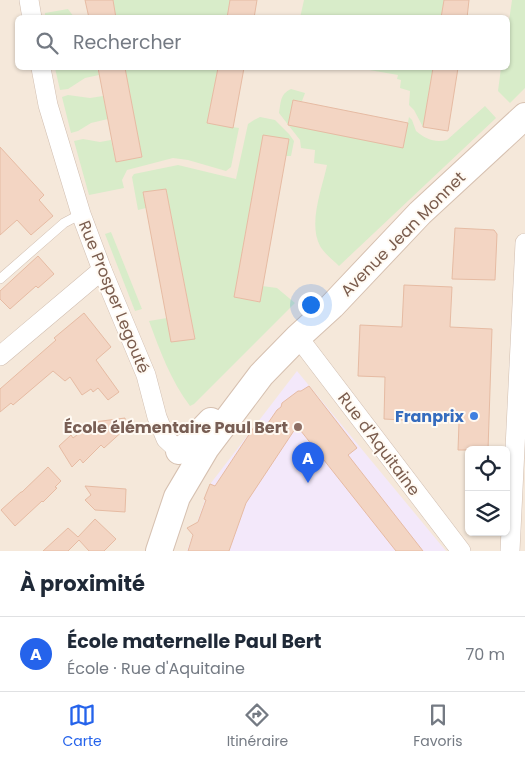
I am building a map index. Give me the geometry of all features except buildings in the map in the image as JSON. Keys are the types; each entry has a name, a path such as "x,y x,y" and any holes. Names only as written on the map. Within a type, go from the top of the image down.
{"main road":[{"name":"Avenue Jean Monnet","path":"192,451 189,444 238,391 260,375 332,306 420,213 523,121"},
{"path":"159,551 162,504 192,451"},
{"path":"142,551 162,521"}],"street":[{"path":"29,0 32,15"},
{"name":"Rue Prosper Legouté","path":"41,70 48,105 81,214 146,375 157,417 166,440 192,451"},
{"path":"510,551 525,243"},
{"path":"0,356 102,270"},
{"name":"Rue d'Aquitaine","path":"298,337 461,551"}],"lane":[{"path":"0,279 64,223 81,214"}],"shaded area":[{"path":"0,0 525,0 525,551 0,551"},
{"name":"École élémentaire Paul Bert","path":"297,371 446,551 187,551 211,483"}],"green space":[{"path":"113,0 230,0 228,15 116,15"},
{"path":"304,0 444,0 441,15 301,15"},
{"path":"512,0 525,0 525,88 510,103 498,91 501,70 510,70 510,15"},
{"path":"68,9 72,15 45,15 45,13"},
{"path":"55,70 98,70 99,75 85,78 68,89 60,90"},
{"path":"125,70 218,70 207,123 239,128 231,167 226,171 188,160 173,158 127,170 122,180 124,188 89,195 74,141 83,139 100,142 111,140 116,162 142,157"},
{"path":"369,70 433,70 423,127 414,110 409,105 410,91 400,88 401,80 397,79 398,75"},
{"path":"291,89 305,93 302,101 293,100 288,124 403,147 409,117 416,131 434,141 447,140 485,106 496,118 339,266 320,246 315,227 317,206 327,165 314,163 315,150 301,148 300,140 279,113 283,96"},
{"path":"68,95 90,98 103,96 108,119 91,123 71,133 62,97"},
{"path":"260,117 275,120 294,141 291,156 286,156 263,135 234,297 259,302 262,286 277,288 295,303 190,406 172,376 149,321 167,318 171,342 195,338 166,189 143,192 146,208 138,210 132,177 134,174 178,165 236,179 248,124"},
{"path":"111,232 142,309 135,311 105,234"}],"place":[{"name":"Franprix","path":"474,416"},
{"name":"École élémentaire Paul Bert","path":"298,427"},
{"name":"École maternelle Paul Bert","path":"308,483"}]}
